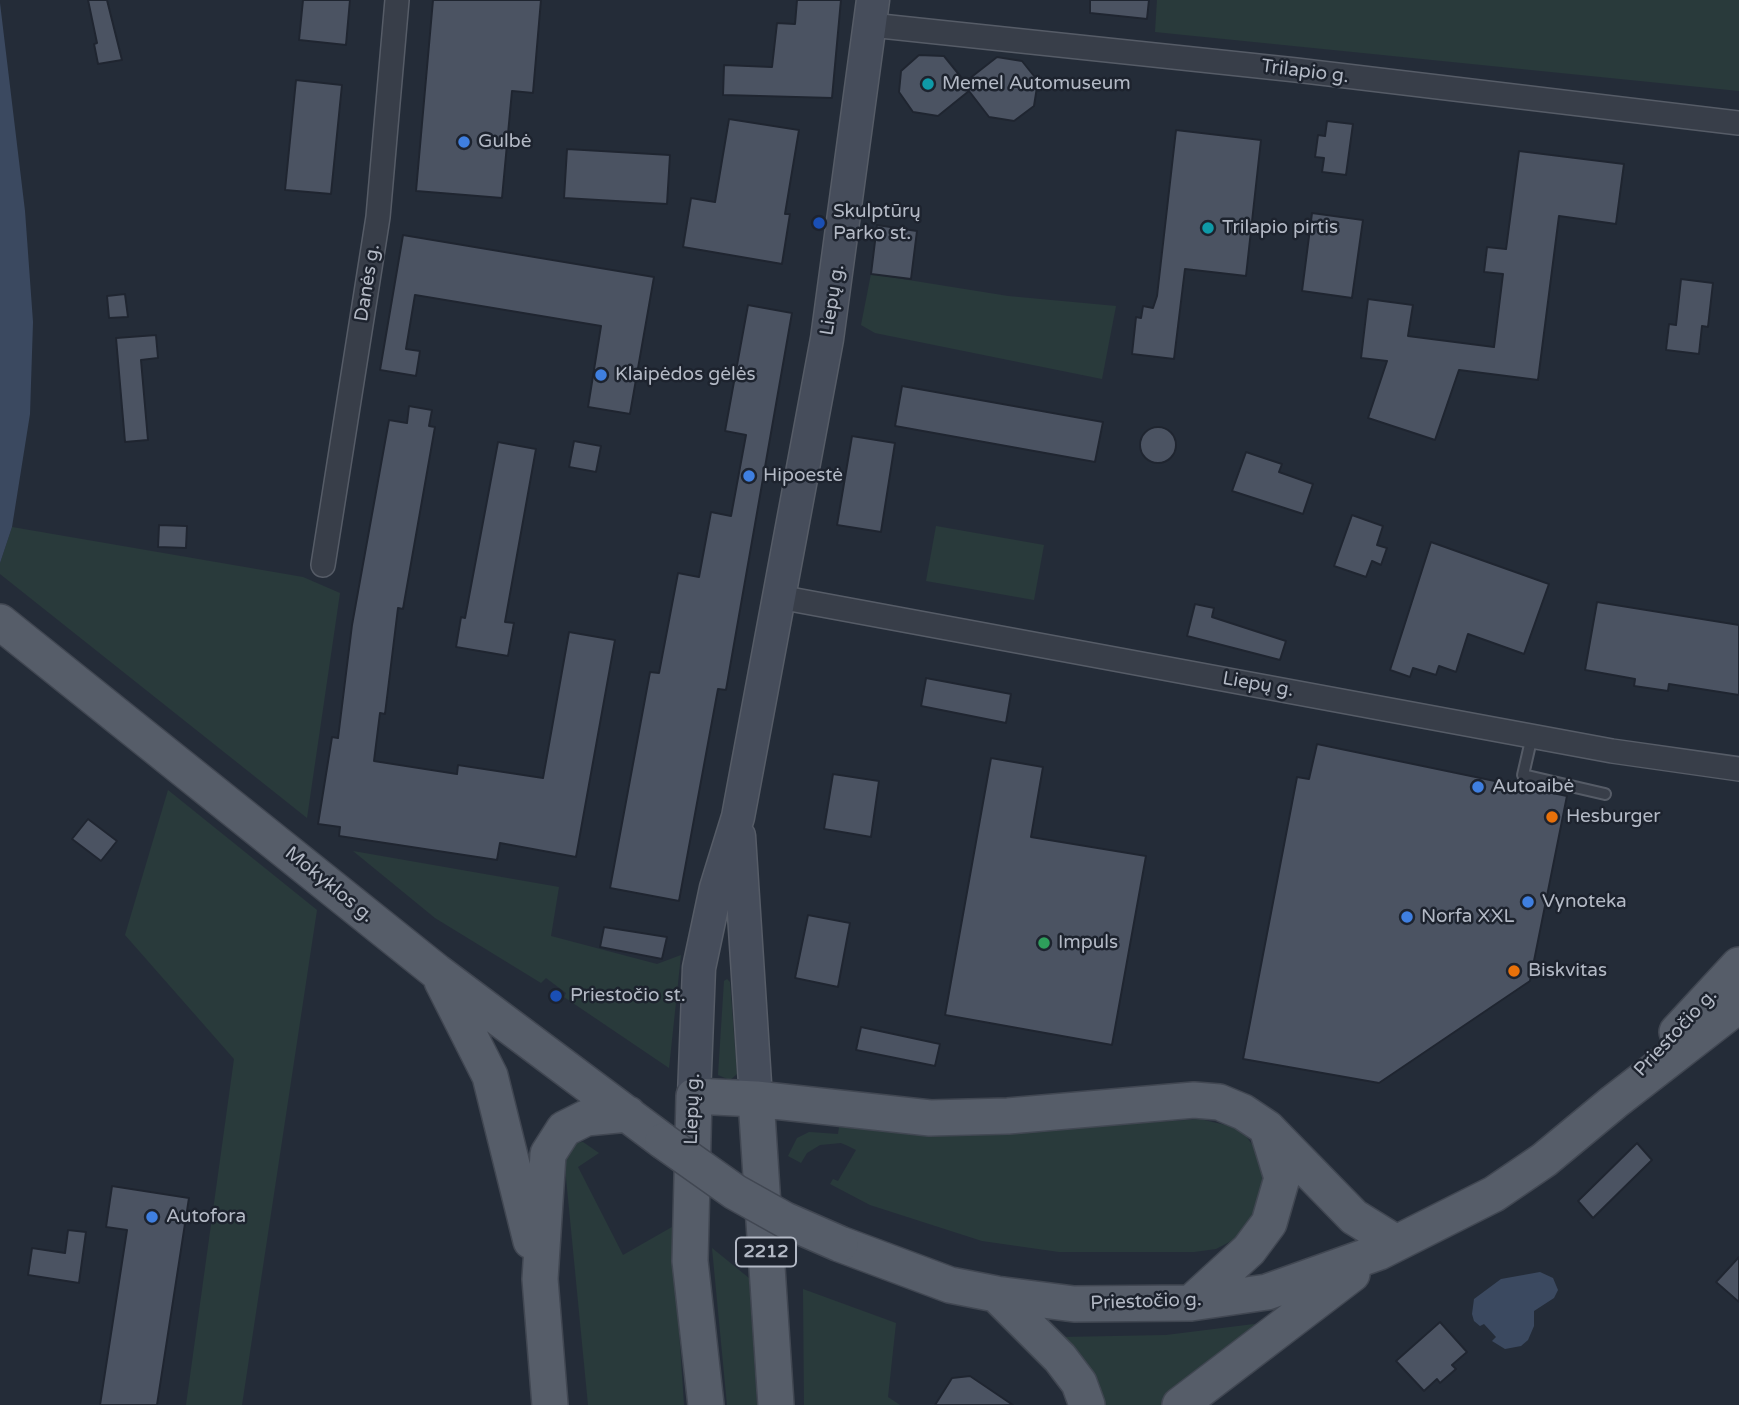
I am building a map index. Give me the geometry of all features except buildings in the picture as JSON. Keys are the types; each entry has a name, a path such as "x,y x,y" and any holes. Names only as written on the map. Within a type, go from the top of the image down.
{"main road":[{"name":"Liepų g.","path":"706,1405 690,1261 699,968 716,888 738,817 827,339 872,13"},
{"name":"Mokyklos g.","path":"0,622 438,972 663,1140"},
{"name":"Liepų g.","path":"738,817 776,1405"},
{"name":"Priestočio g.","path":"1614,1102 1739,965"},
{"path":"438,972 490,1076 540,1279"},
{"name":"Priestočio g.","path":"663,1140 735,1192 785,1220 926,1277 996,1294 1074,1304 1191,1303 1267,1292 1388,1248 1494,1194 1544,1160 1739,1005"},
{"path":"694,1096 755,1099 930,1118 1008,1116 1194,1100 1219,1102 1243,1112 1267,1128 1344,1208 1388,1248 1266,1342 1228,1365 1180,1405"},
{"path":"550,1405 540,1279 548,1154 564,1129 586,1118 628,1114"},
{"path":"1191,1303 1249,1250 1269,1223 1282,1178 1267,1128"},
{"path":"996,1294 1060,1358 1079,1383 1087,1405"}],"street":[{"name":"Danės g.","path":"323,565 378,217 397,0"},
{"name":"Trilapio g.","path":"872,13 1282,69 1739,123"},
{"name":"Liepų g.","path":"779,597 1532,736 1739,769"}],"lane":[{"path":"1532,736 1523,775 1605,794"}],"shaded area":[{"path":"1157,0 1739,0 1739,91 1155,32"},
{"path":"871,274 1008,296 1116,306 1102,379 875,333 861,325"},
{"path":"936,526 1044,545 1034,600 926,581"},
{"path":"12,527 303,577 340,593 307,818 0,574 0,563"},
{"path":"168,790 317,910 242,1405 186,1405 234,1059 125,935"},
{"path":"353,851 559,887 551,936 657,964 681,955 669,1068 564,997 566,993 546,978 541,983 435,918"},
{"path":"727,979 730,982 737,1074 730,1080 718,1075 724,981"},
{"path":"1200,1119 1234,1127 1246,1136 1259,1154 1267,1185 1253,1218 1237,1238 1216,1249 1194,1252 1059,1252 982,1241 870,1205 830,1184 833,1179 838,1181 856,1150 848,1146 841,1143 820,1145 807,1153 801,1163 788,1156 797,1138 809,1132 838,1134 839,1127 960,1136"},
{"path":"583,1142 599,1153 578,1167 623,1255 672,1227 684,1405 588,1405 564,1157 571,1143"},
{"path":"712,1248 749,1278 757,1405 727,1405"},
{"path":"803,1289 896,1323 888,1397 900,1405 804,1405"},
{"path":"1270,1322 1161,1405 1104,1405 1101,1395 1063,1337 1166,1335"}],"water":[{"path":"0,3 25,211 33,322 30,414 12,527 0,563"},
{"path":"1540,1272 1553,1278 1558,1290 1554,1298 1534,1311 1534,1326 1528,1340 1521,1346 1505,1349 1492,1341 1496,1337 1484,1324 1480,1326 1474,1321 1474,1299 1501,1279"}],"place":[{"name":"Memel Automuseum","path":"928,84"},
{"name":"Gulbė","path":"464,142"},
{"name":"Skulptūrų Parko st.","path":"819,223"},
{"name":"Trilapio pirtis","path":"1208,228"},
{"name":"Klaipėdos gėlės","path":"601,375"},
{"name":"Hipoestė","path":"749,476"},
{"name":"Autoaibė","path":"1478,787"},
{"name":"Hesburger","path":"1552,817"},
{"name":"Vynoteka","path":"1528,902"},
{"name":"Norfa XXL","path":"1407,917"},
{"name":"Impuls","path":"1044,943"},
{"name":"Biskvitas","path":"1514,971"},
{"name":"Priestočio st.","path":"556,996"},
{"name":"Autofora","path":"152,1217"}]}
